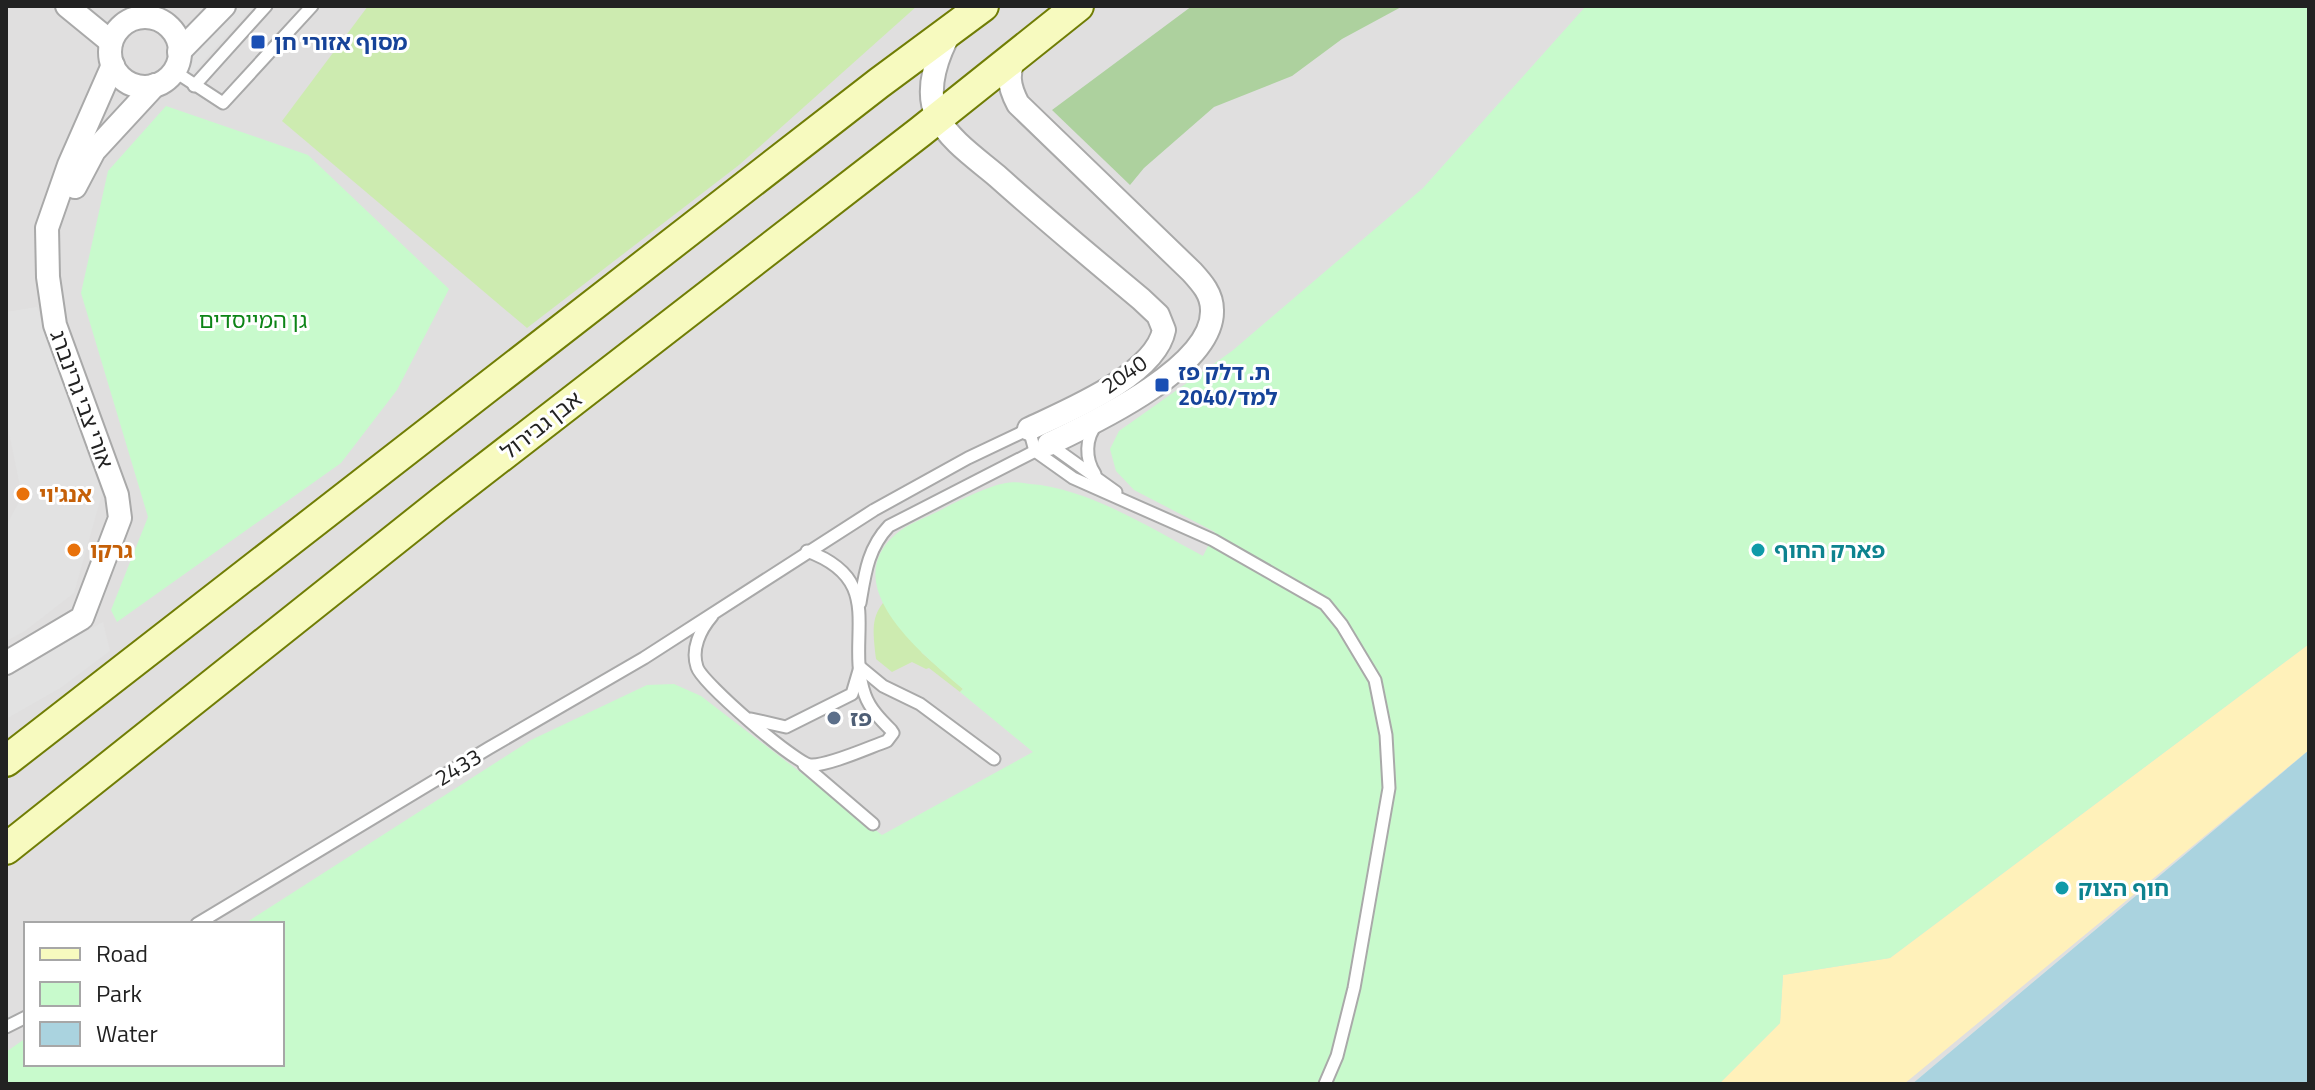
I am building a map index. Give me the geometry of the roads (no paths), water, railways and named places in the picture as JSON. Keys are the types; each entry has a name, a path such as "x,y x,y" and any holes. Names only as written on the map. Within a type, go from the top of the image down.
{"street":[{"path":"67,6 111,42"},
{"path":"47,228 71,195 94,151 224,6"},
{"path":"6,761 879,83 983,6"},
{"name":"אבן גבירול","path":"6,849 442,502 1078,6"},
{"path":"155,85 145,87 125,81 113,65 111,42 122,26 144,12 167,26 174,33 177,62"},
{"path":"937,118 932,102 935,69 953,28"},
{"name":"2040","path":"1017,52 1008,74 1010,88 1018,104 1192,272 1204,285 1212,306 1210,326 1180,365 1150,389 1101,419 1038,441"},
{"name":"אורי צבי גרינברג","path":"6,663 85,624 120,518 117,495 55,325 48,277 47,228 69,165 113,65"},
{"name":"2040","path":"937,118 979,161 1141,299 1158,315 1164,330 1157,349 1138,369 1038,441"}],"lane":[{"path":"194,86 266,6"},
{"path":"177,62 194,86 223,103 312,6"},
{"path":"1101,419 1089,437 1088,459 1104,484"},
{"path":"1038,441 1126,500"},
{"path":"1038,441 1073,478 1213,540 1325,604 1342,625 1375,680 1386,735 1389,788 1354,988 1337,1056 1325,1084"},
{"name":"2040","path":"718,608 807,551 968,458 1038,441"},
{"name":"2040","path":"860,607 869,555 875,542 889,526 1038,441"},
{"path":"802,763 818,764 891,737 891,730 874,712 865,695 860,667 860,607 853,587 839,568 807,551"},
{"path":"718,608 702,631 695,653 705,682 873,824"},
{"name":"2433","path":"200,922 644,658 718,608"},
{"path":"746,718 786,727 852,694 860,667"},
{"path":"860,667 883,686 920,704 994,759"},
{"path":"6,1027 24,1018"}],"water":[{"path":"2309,750 2309,1084 1912,1084"}],"place":[{"name":"מסוף אזורי חן","path":"258,42"},
{"name":"ת. דלק פז למד/2040","path":"1162,385"},
{"name":"אנג'וי","path":"23,494"},
{"name":"גרקו","path":"74,550"},
{"name":"פארק החוף","path":"1758,550"},
{"name":"פז","path":"834,718"},
{"name":"חוף הצוק","path":"2062,888"}],"park label":[{"name":"גן המייסדים","path":"253,320"}]}
